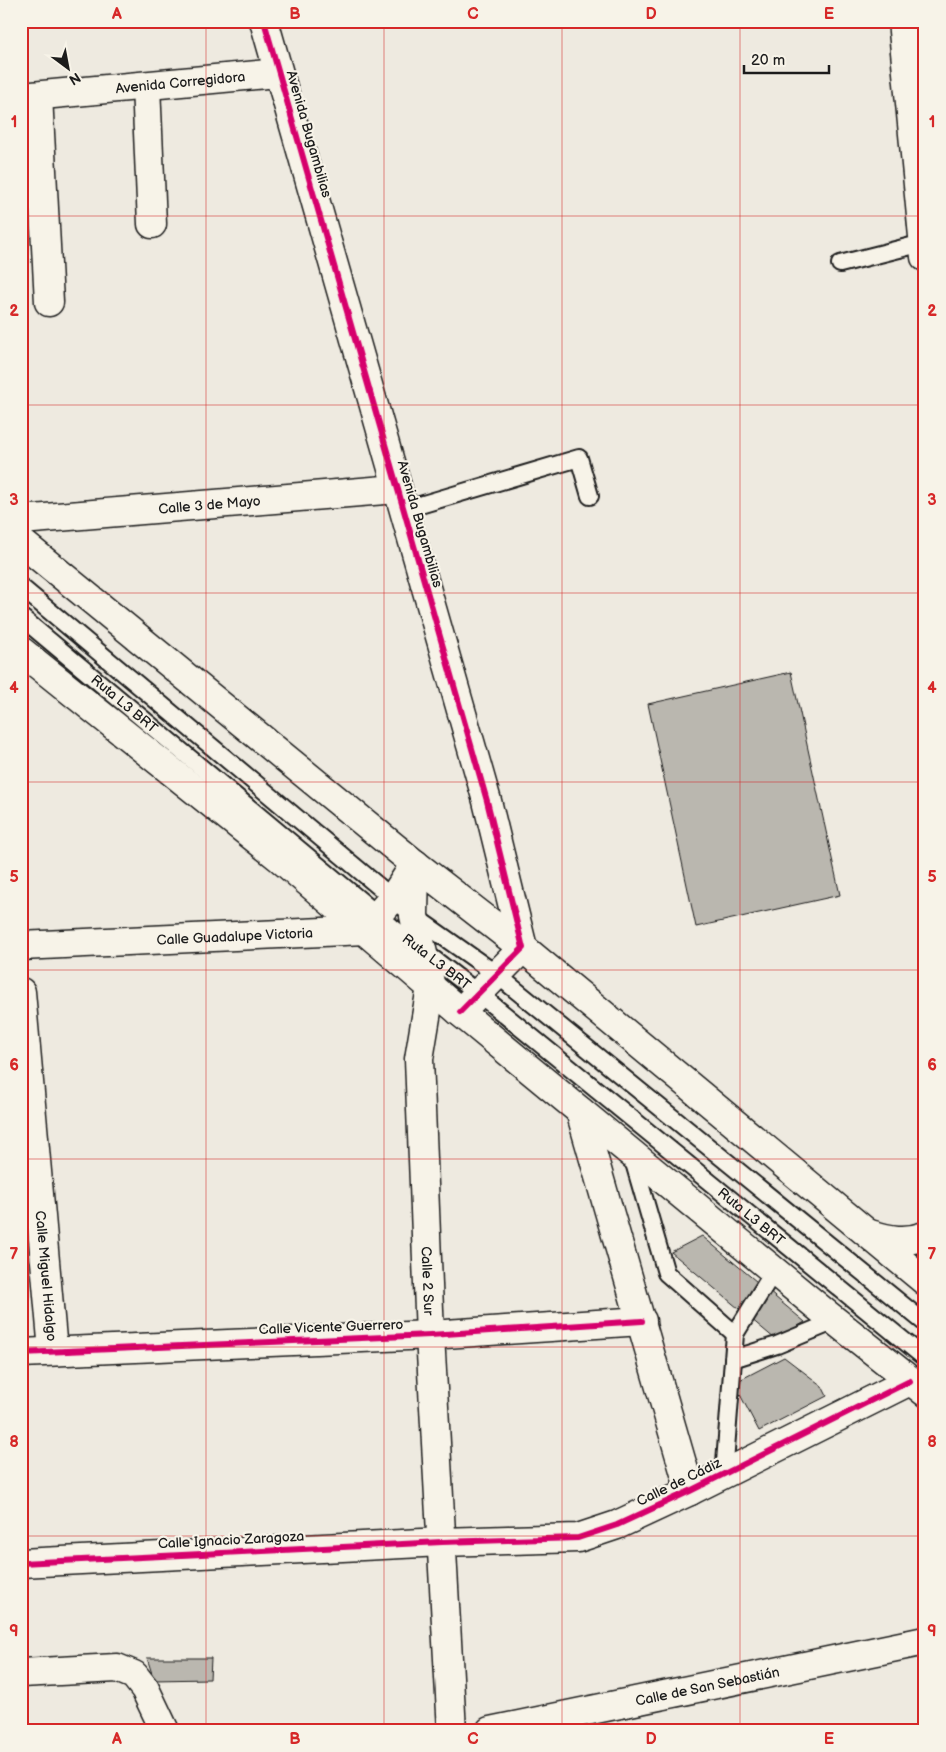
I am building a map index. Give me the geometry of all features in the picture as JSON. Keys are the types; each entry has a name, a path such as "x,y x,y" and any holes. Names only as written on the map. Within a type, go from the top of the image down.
{"street":[{"name":"Avenida Bugambilias","path":"264,21 487,802 523,948"},
{"path":"902,21 924,247"},
{"name":"Avenida Corregidora","path":"30,96 278,73"},
{"path":"146,86 152,224"},
{"path":"30,96 49,302"},
{"name":"Calle 3 de Mayo","path":"21,520 400,500"},
{"path":"21,542 415,864 523,948 925,1281"},
{"path":"21,651 281,859 379,914 431,987 478,993 580,1111 918,1387"},
{"path":"379,914 415,864"},
{"name":"Calle 2 Sur","path":"415,864 414,916 431,987 419,1059 430,1335 452,1731"},
{"name":"Calle Guadalupe Victoria","path":"21,946 379,914"},
{"path":"478,993 523,948"},
{"name":"Calle Miguel Hidalgo","path":"21,992 53,1351"},
{"path":"580,1111 690,1491"},
{"path":"866,1233 891,1240 910,1241 925,1236"},
{"name":"Calle Vicente Guerrero","path":"21,1352 430,1335 642,1321"},
{"name":"Calle de Cádiz","path":"442,1542 578,1538 617,1525 724,1474 918,1387"},
{"name":"Calle Ignacio Zaragoza","path":"21,1563 442,1542"},
{"name":"Calle de San Sebastián","path":"490,1731 925,1641"},
{"path":"21,1673 117,1668 134,1675 145,1689 165,1731"}],"lane":[{"path":"840,264 924,247"},
{"path":"400,500 579,458 590,496"},
{"path":"21,588 379,914 414,916 478,993 925,1323"},
{"name":"Ruta L3 BRT","path":"21,618 421,949 478,993 925,1358"},
{"path":"632,1154 666,1273 735,1334"},
{"path":"724,1474 735,1334 774,1270"},
{"path":"733,1359 776,1345 835,1321"}],"building":[{"path":"791,672 840,895 696,927 648,704"},
{"path":"702,1236 805,1322 775,1339 671,1252"},
{"path":"784,1357 822,1386 827,1396 759,1431 734,1383"},
{"path":"147,1658 211,1658 210,1679 154,1680"}],"cycle path":[{"path":"264,21 487,801 523,948 460,1012"},
{"path":"21,1353 430,1335 642,1321"},
{"path":"21,1563 442,1542 578,1538 617,1525 690,1491 910,1381"}]}
